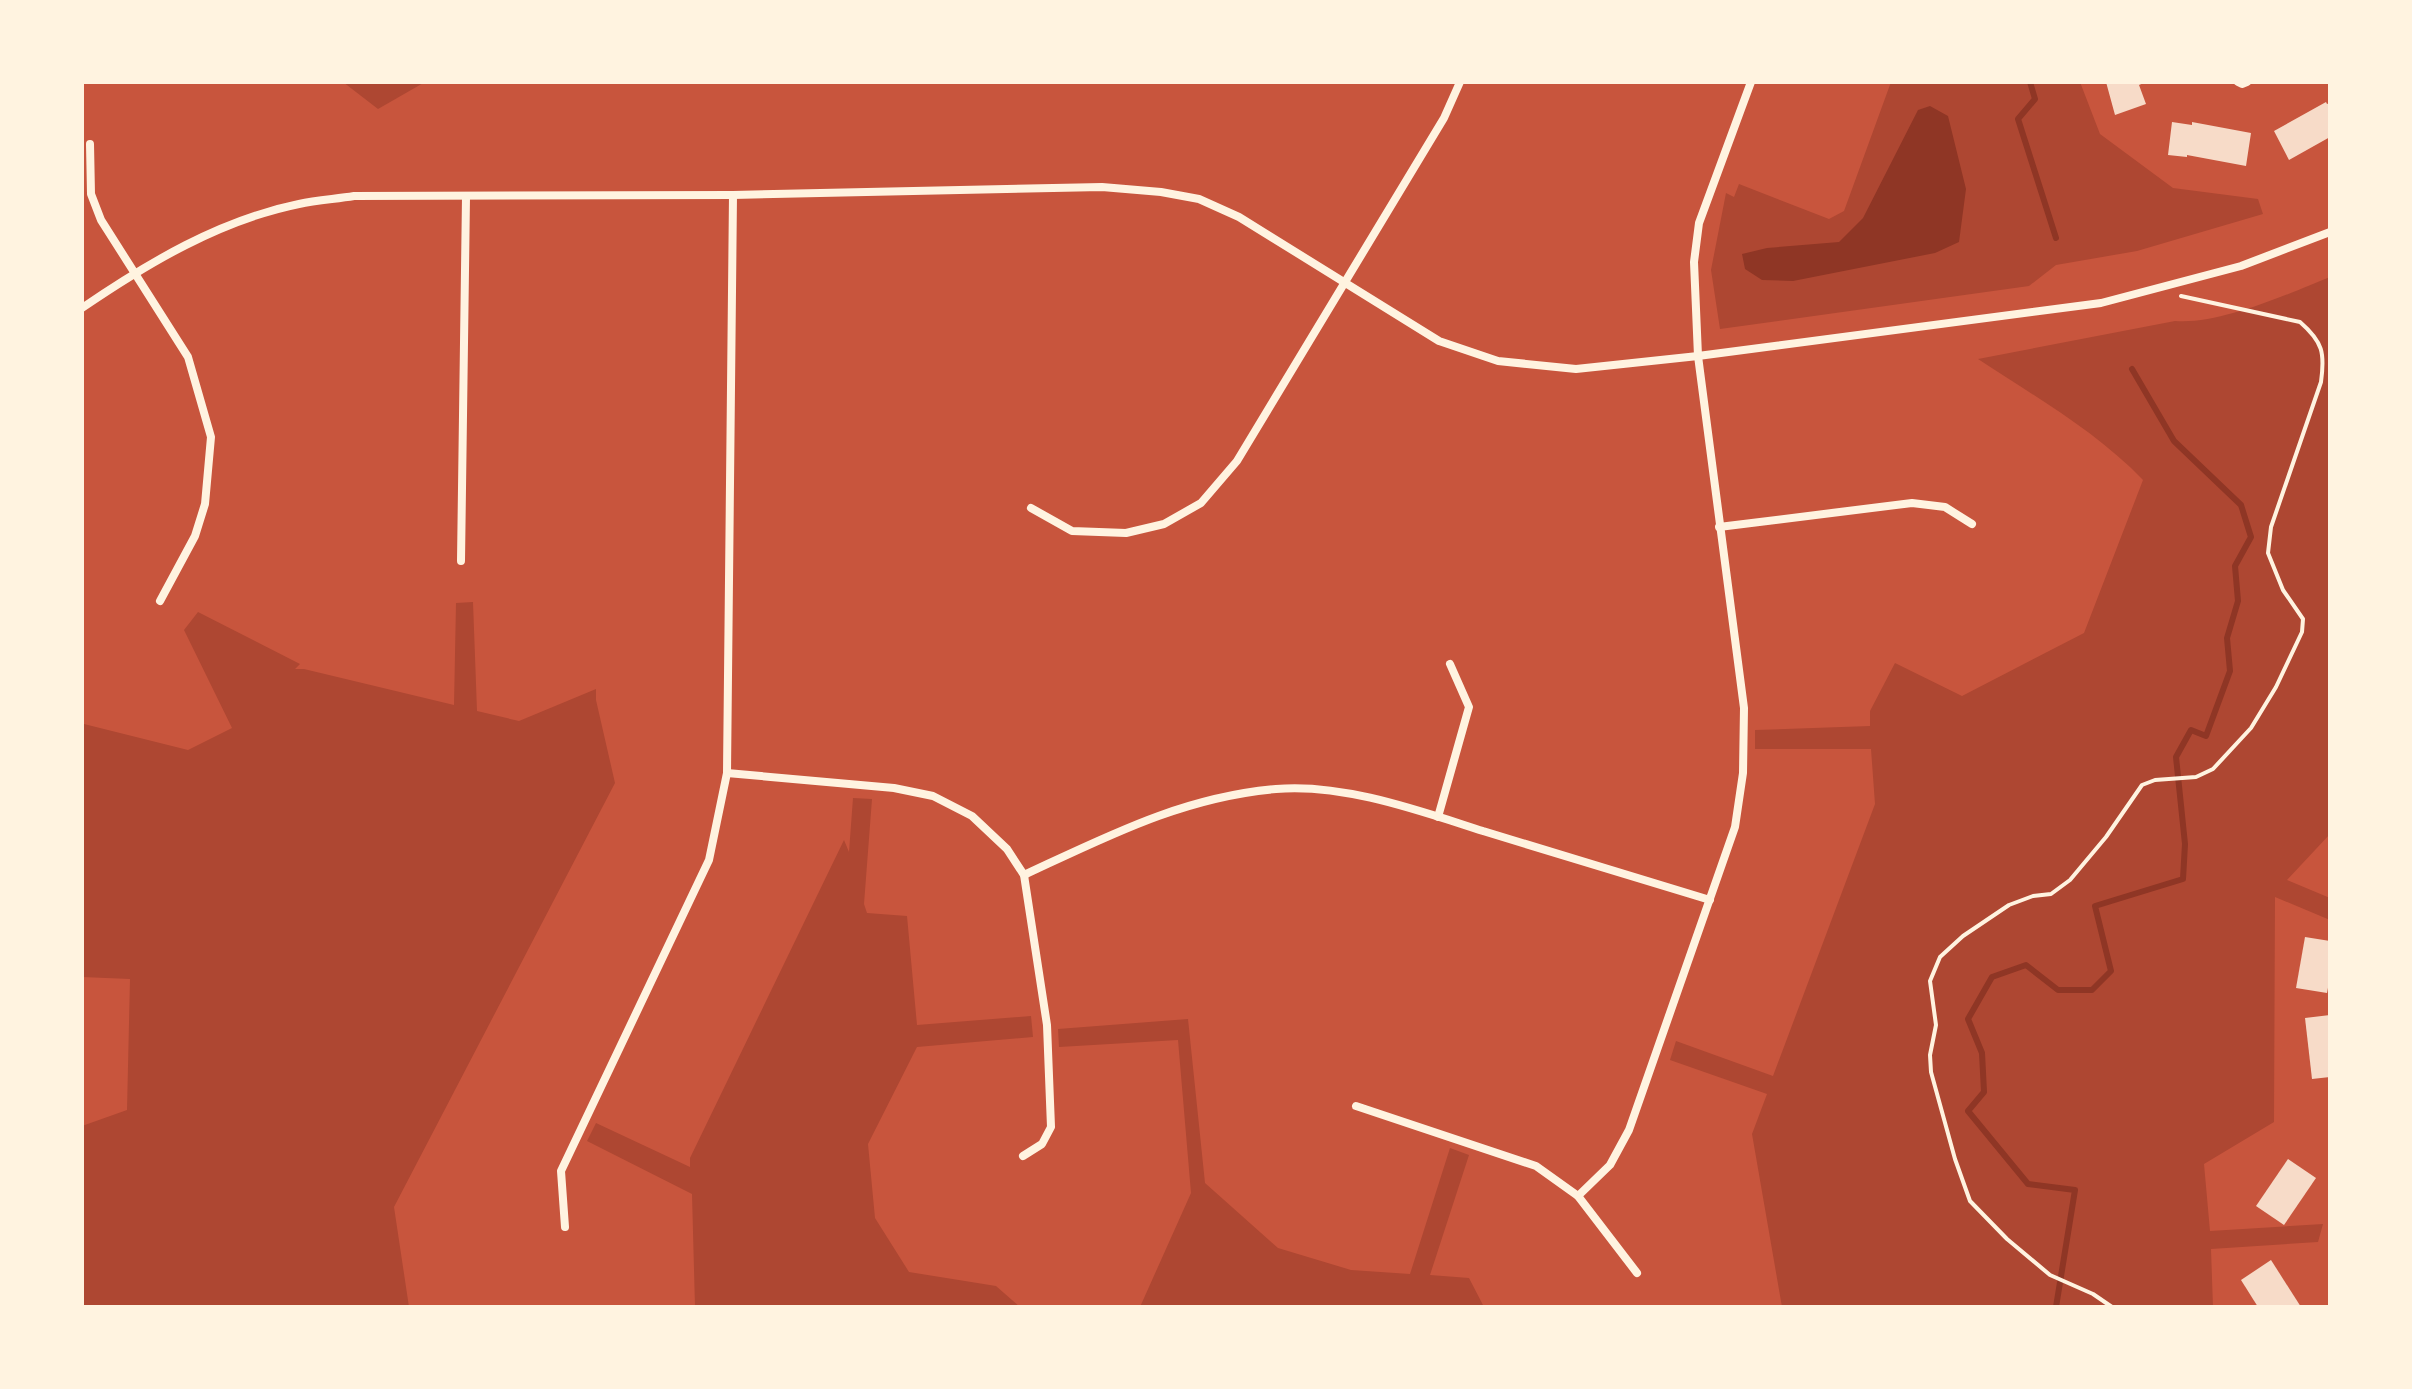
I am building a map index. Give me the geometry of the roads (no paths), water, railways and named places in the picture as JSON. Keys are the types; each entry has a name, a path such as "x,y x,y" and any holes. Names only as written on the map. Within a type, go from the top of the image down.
{"street":[{"path":"1031,508 1072,531 1126,533 1164,524 1201,503 1237,461 1444,118 1460,82"},
{"path":"1578,1196 1610,1165 1629,1130 1735,827 1743,773 1744,708 1698,356 1694,262 1699,223 1751,82"},
{"path":"2238,82 2247,82"},
{"path":"90,144 91,194 101,220 188,357 211,437 205,504 195,536 160,601"},
{"path":"82,308 135,272 222,228 297,204 354,196 733,195 1102,187 1199,199 1239,217 1439,341 1498,361 1576,369 2101,303 2241,266 2330,232"},
{"path":"565,1227 561,1171 709,860 727,773 733,195"},
{"path":"461,561 466,197"},
{"path":"1719,527 1912,503 1945,507 1972,524"},
{"path":"1438,817 1469,707 1450,664"},
{"path":"727,773 894,788 933,796 972,816 1007,849 1024,875 1047,1025 1051,1127 1042,1144 1023,1156"},
{"path":"1024,875 1146,819 1222,797 1278,788 1336,791 1438,817 1710,900"},
{"path":"1356,1106 1536,1166 1578,1196 1637,1273"}],"waterway":[{"path":"2030,82 2035,99 2018,119 2056,238"},
{"path":"2056,1307 2075,1190 2028,1184 1968,1111 1984,1092 1982,1053 1968,1019 1992,977 2026,965 2058,990 2092,990 2111,971 2095,906 2183,879 2185,844 2176,757 2191,730 2206,736 2230,671 2227,638 2238,601 2235,566 2251,537 2241,505 2174,441 2132,369"}]}
